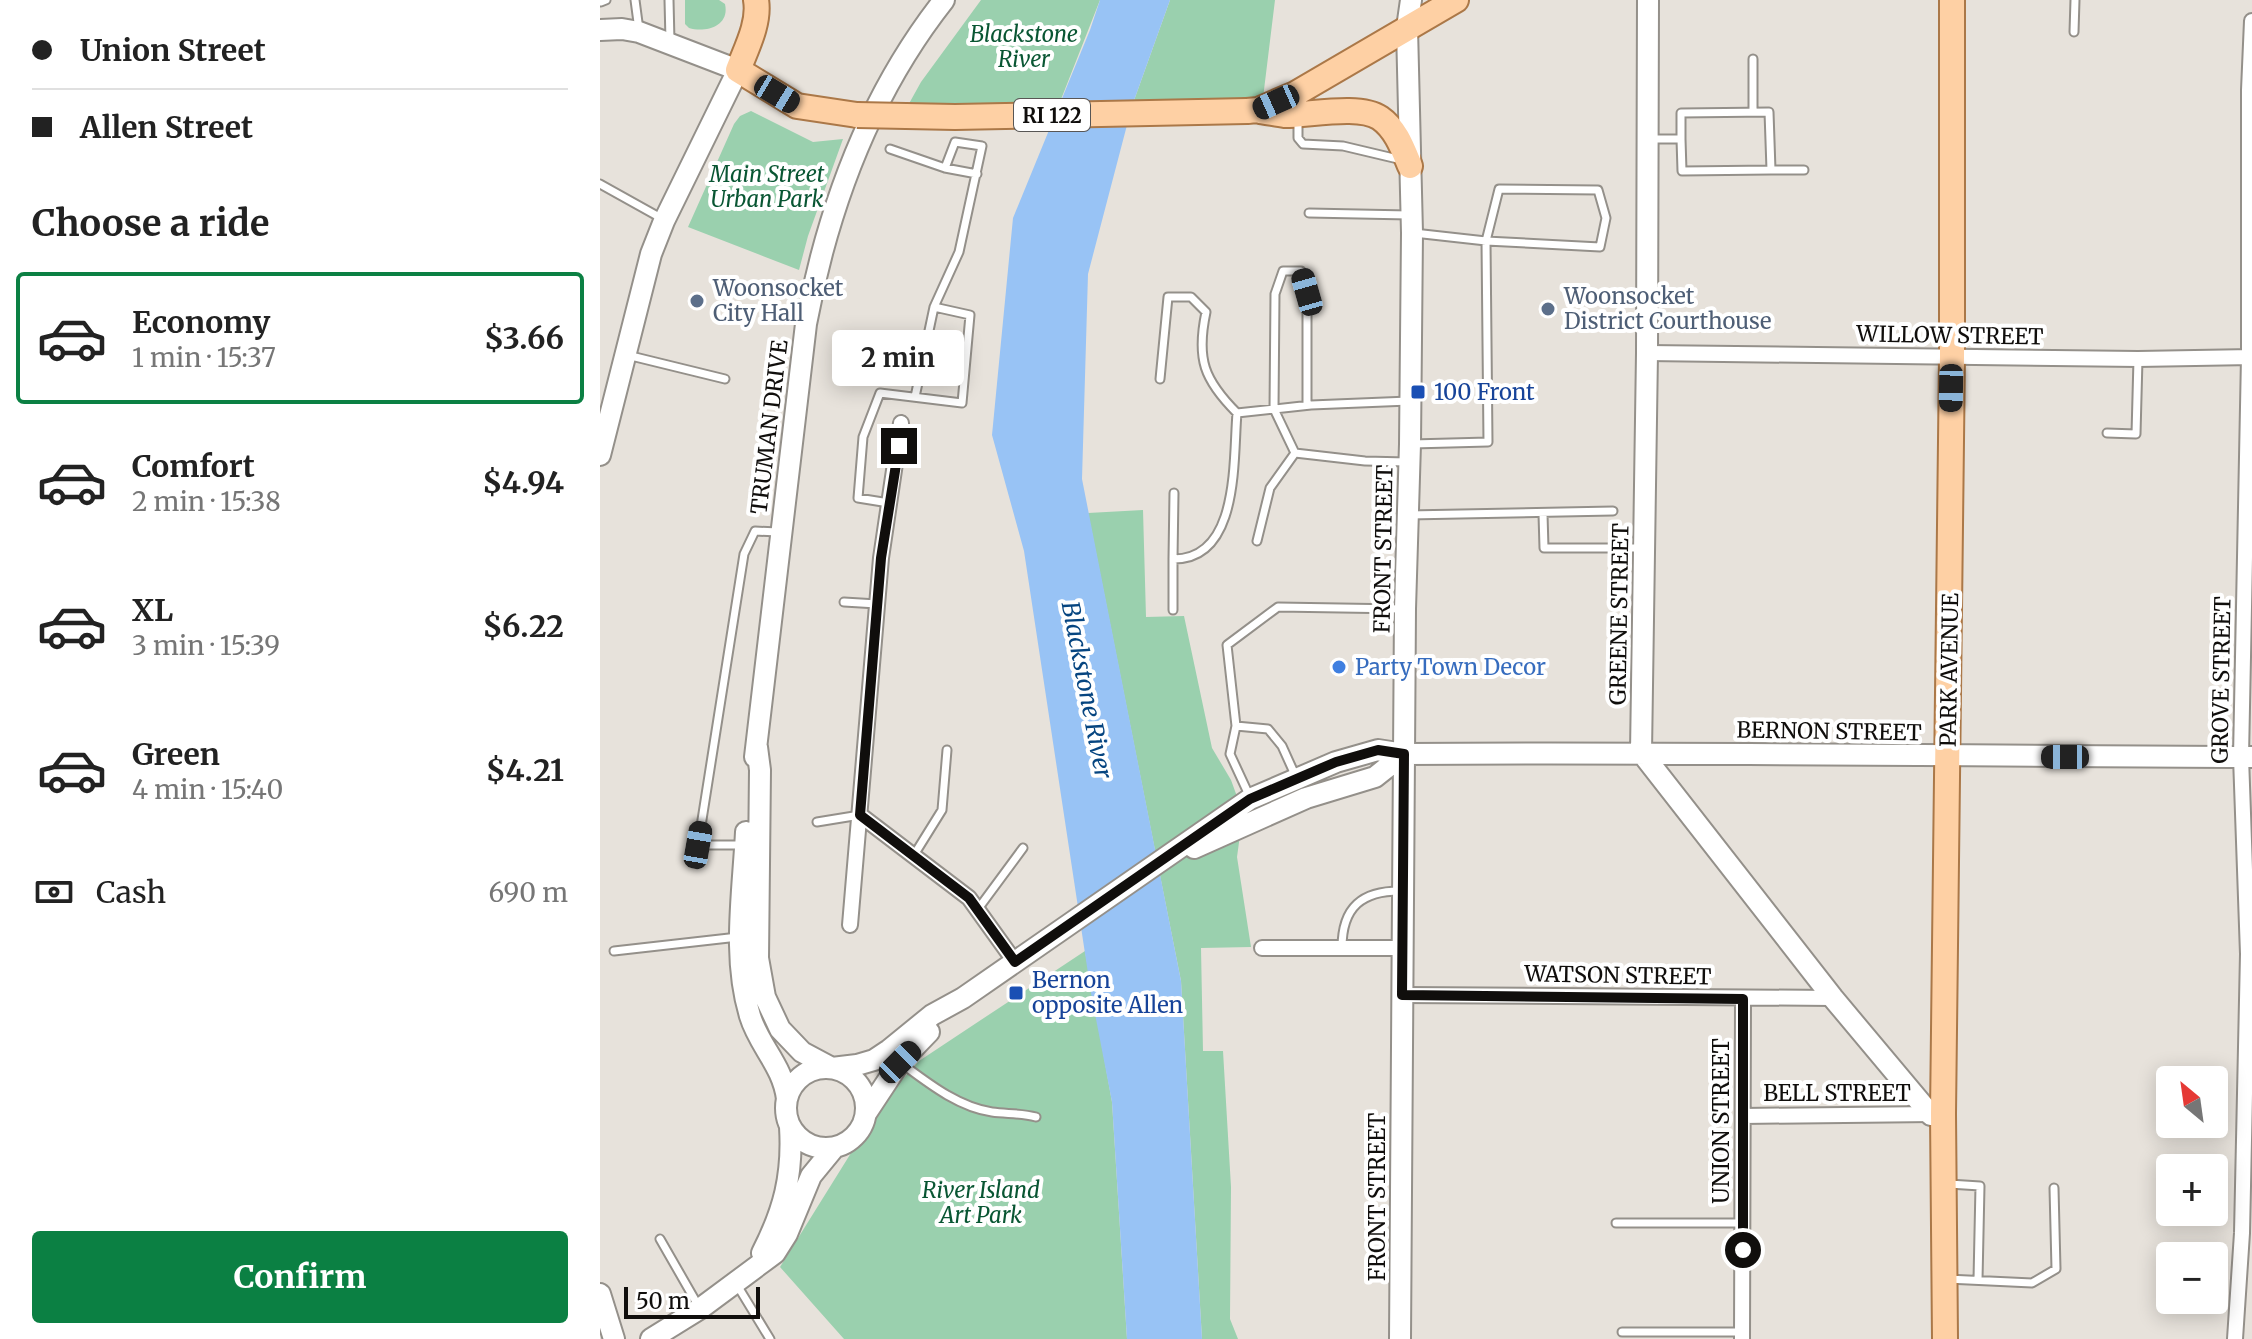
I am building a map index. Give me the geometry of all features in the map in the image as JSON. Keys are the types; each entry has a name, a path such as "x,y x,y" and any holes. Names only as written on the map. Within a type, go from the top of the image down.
{"main road":[{"path":"750,40 756,0"},
{"path":"600,455 649,263 664,221 771,0"},
{"name":"TRUMAN DRIVE","path":"787,1099 778,1066 761,1041 750,1016 740,937 749,782 757,747 806,324 831,215 858,145 889,81 944,0"},
{"name":"FRONT STREET","path":"1400,1339 1406,515 1410,453 1412,224 1407,28 1411,0"},
{"name":"RI 122","path":"600,30 618,28 639,32 738,70 797,106 857,115 955,117 1253,110 1295,94 1456,0"},
{"name":"GREENE STREET","path":"1641,752 1648,0"},
{"name":"PARK AVENUE","path":"1945,1339 1943,1184 1937,1114 1948,757 1952,0"},
{"path":"1253,110 1298,114 1363,112 1378,116 1400,142 1409,164"},
{"name":"TRUMAN DRIVE","path":"757,747 760,770 758,958 761,983 768,1009 780,1029 802,1052 832,1068"},
{"name":"BERNON STREET","path":"832,1068 874,1060 932,1015 963,998 1155,865 1296,777 1378,750 1404,754 1641,752 1948,757 2246,757"},
{"path":"1641,752 1833,998 1937,1114"},
{"name":"BERNON STREET","path":"1243,811 1306,798 1375,777 1404,754"},
{"name":"BERNON STREET","path":"867,1112 900,1062 963,998"},
{"path":"651,1339 701,1308 736,1283 775,1253 787,1234 811,1176 834,1148 856,1136 867,1112 865,1094 860,1085 843,1071 824,1067 805,1074 797,1081 787,1099 790,1178 779,1217 755,1268"},
{"path":"790,1127 804,1143 824,1149 834,1148"},
{"path":"600,1294 614,1339"}],"street":[{"name":"GROVE STREET","path":"2235,1339 2249,1024 2246,757 2251,357 2249,90 2252,21"},
{"name":"WILLOW STREET","path":"1647,353 2138,359 2251,357"},
{"path":"850,925 877,604 901,423"},
{"path":"860,815 955,887 978,909 1015,962"},
{"path":"1262,948 1403,948"},
{"name":"WATSON STREET","path":"1402,995 1833,998"},
{"name":"UNION STREET","path":"1742,1336 1743,999"},
{"name":"BELL STREET","path":"1743,1116 1937,1114"}],"lane":[{"path":"635,0 639,32"},
{"path":"669,0 670,43"},
{"path":"2074,32 2075,0"},
{"path":"1753,59 1753,112"},
{"path":"1771,170 1769,112 1681,113 1682,171 1804,170"},
{"path":"1298,114 1298,138 1303,144 1343,146 1409,164"},
{"path":"1647,139 1681,139"},
{"path":"915,397 934,307 959,252 982,146 955,142 945,168"},
{"path":"890,149 945,168 977,174"},
{"path":"600,184 664,221"},
{"path":"1295,453 1365,461 1488,442 1486,241 1499,189 1598,190 1606,218 1600,247 1486,241 1412,224 1309,213"},
{"path":"1295,453 1274,409 1275,294 1283,271 1301,271 1307,292 1307,405"},
{"path":"1160,379 1168,297 1191,297 1206,312 1201,335 1204,367 1214,391 1237,413 1307,405 1411,401"},
{"path":"889,503 858,498 863,437 880,393 962,403 970,315 934,307"},
{"path":"625,354 725,379"},
{"path":"2107,433 2136,434 2138,359"},
{"path":"1173,559 1184,560 1200,554 1213,543 1230,506 1237,413"},
{"path":"1257,541 1270,488 1295,453"},
{"path":"1173,610 1174,493"},
{"path":"1406,515 1613,511"},
{"path":"1543,514 1544,548 1644,548"},
{"path":"745,845 698,845 744,554 755,531 780,532"},
{"path":"844,602 877,604"},
{"path":"1243,811 1230,754 1236,726 1227,645 1278,607 1405,609"},
{"path":"1236,726 1268,729 1282,746 1296,777"},
{"path":"914,855 942,810 947,750"},
{"path":"817,822 860,815"},
{"path":"978,909 1023,848"},
{"path":"1342,948 1344,924 1356,904 1376,892 1404,891"},
{"path":"614,951 740,937"},
{"path":"900,1062 944,1094 990,1112 1014,1112 1036,1117"},
{"path":"1943,1184 1980,1186 1978,1280"},
{"path":"1944,1279 2032,1283 2056,1269 2054,1188"},
{"path":"1616,1223 1743,1223"},
{"path":"660,1239 701,1308"},
{"path":"736,1283 770,1339"},
{"path":"1622,1332 1742,1336"}],"green space":[{"path":"685,0 719,0 725,4 724,18 709,28 689,28 685,24"},
{"name":"Blackstone River","path":"981,0 1100,0 1058,107 906,109 921,82"},
{"path":"1170,0 1275,0 1263,98 1132,106"},
{"name":"Main Street Urban Park","path":"751,111 813,142 843,139 799,270 688,227 734,124 740,116"},
{"path":"1143,510 1146,617 1184,616 1212,748 1231,780 1243,813 1237,857 1251,947 1201,948 1203,1051 1223,1051 1231,1187 1230,1319 1238,1339 1202,1339 1181,981 1088,513"},
{"name":"River Island Art Park","path":"1085,951 1112,1102 1127,1339 844,1339 780,1267 884,1100 919,1061"}],"water":[{"name":"Blackstone River","path":"1100,0 1170,0 1132,106 1088,274 1082,479 1181,981 1202,1339 1127,1339 1112,1102 1091,993 1024,551 992,435 1013,218"}],"place":[{"name":"Woonsocket City Hall","path":"697,301"},
{"name":"Woonsocket District Courthouse","path":"1548,309"},
{"name":"100 Front","path":"1418,392"},
{"name":"Party Town Decor","path":"1339,667"},
{"name":"Bernon opposite Allen","path":"1016,993"}],"route":[{"path":"899,446 881,558 860,815 969,898 1015,962 1250,799 1336,762 1378,750 1404,754 1402,995 1743,999 1743,1250"}]}
